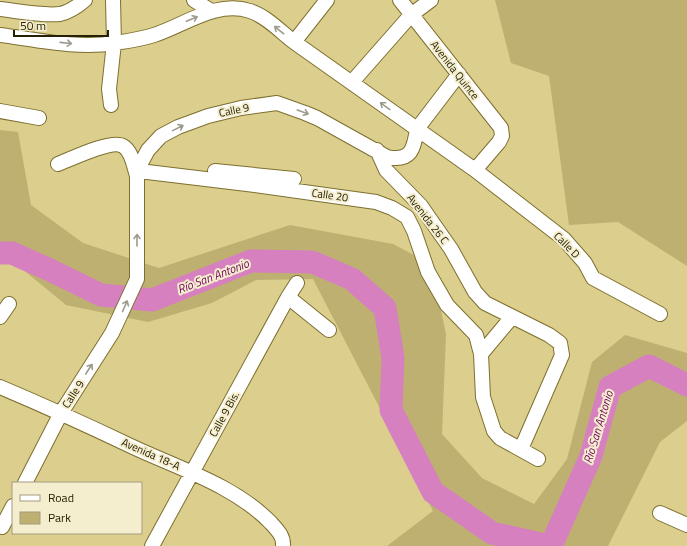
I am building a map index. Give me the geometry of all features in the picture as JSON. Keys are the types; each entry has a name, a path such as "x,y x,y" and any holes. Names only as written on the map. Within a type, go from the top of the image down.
{"street":[{"path":"0,9 31,13 61,14 77,7 85,0"},
{"path":"111,105 109,90 114,43 113,0"},
{"path":"194,0 211,11"},
{"path":"294,42 327,0"},
{"name":"Avenida Quince","path":"400,0 501,128 502,136 499,142 475,170"},
{"path":"352,82 411,15 431,0"},
{"path":"0,35 87,45 114,43 154,35 231,4 266,19 294,42 417,129 459,74"},
{"name":"Calle 9","path":"26,482 61,413 112,333 137,279 139,170 148,150 161,136 178,127 208,116 277,103 305,113 377,150 387,157 396,159 404,157 412,151 417,129"},
{"path":"0,111 39,118"},
{"name":"Calle D","path":"417,129 475,170 564,240 585,263 594,278 660,314"},
{"path":"58,164 116,143 124,146 128,150 139,170 294,179"},
{"name":"Avenida 26 C","path":"377,150 386,170 420,206 447,243 475,292 485,303 549,335 560,344 562,355 521,449"},
{"name":"Calle 20","path":"139,170 376,202 392,208 407,217 414,231 428,272 447,305 476,335 481,354 483,397 494,431 500,438 538,459"},
{"name":"Calle 9 Bis.","path":"152,546 288,297 298,283"},
{"path":"288,297 329,330"},
{"path":"0,317 9,304"},
{"path":"481,354 512,317"},
{"name":"Avenida 18-A","path":"0,387 61,413 218,485 252,507 265,518 282,537 283,545"},
{"path":"2,527 12,508"},
{"path":"660,513 687,526"}],"green space":[{"path":"495,0 687,0 687,266 618,222 569,225 549,76 511,63"},
{"path":"0,130 18,132 31,205 83,243 159,268 290,225 393,244 431,264 446,334 442,434 482,478 534,504 567,459 592,362 625,335 687,353 687,421 660,442 608,546 387,546 433,511 313,279 256,280 212,303 148,322 66,305 15,263 0,264"}],"waterway":[{"name":"Río San Antonio","path":"0,253 12,253 101,295 152,300 251,261 312,262 352,279 385,308 393,358 391,410 433,492 492,533 549,546"},
{"name":"Río San Antonio","path":"551,546 591,456 610,387 649,366 687,385"}]}
